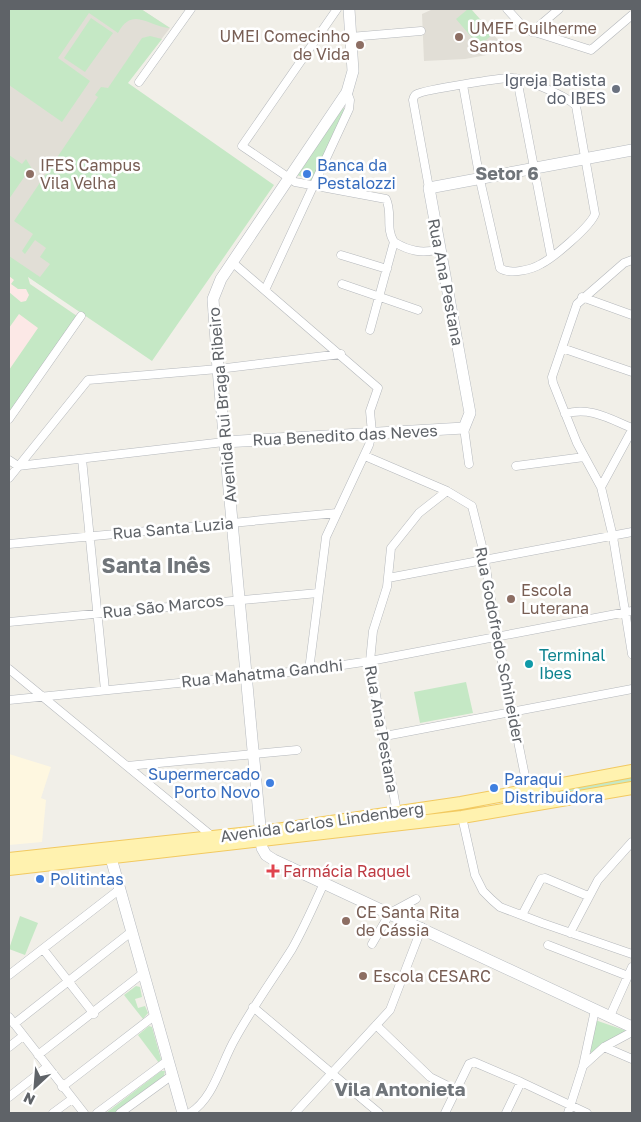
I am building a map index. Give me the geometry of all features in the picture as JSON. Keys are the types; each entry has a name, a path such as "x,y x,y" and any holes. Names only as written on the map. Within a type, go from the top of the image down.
{"main road":[{"name":"Avenida Carlos Lindenberg","path":"9,869 213,836 261,837 632,771"},
{"name":"Avenida Carlos Lindenberg","path":"9,858 109,853 462,817 632,788"},
{"path":"528,790 535,798 547,804"}],"street":[{"path":"138,82 191,9"},
{"path":"337,9 242,146 288,179 314,186 384,198 388,203 388,230 394,242 414,251 430,252 440,249"},
{"name":"Avenida Rui Braga Ribeiro","path":"261,837 224,442 213,299 220,279 348,92 352,71 349,9"},
{"path":"507,9 522,26 532,32 591,50 632,15"},
{"path":"532,32 559,9"},
{"path":"350,37 421,31"},
{"path":"502,78 517,78 562,97 576,106 595,214 591,223 535,267 507,272 498,266 463,85 502,78"},
{"path":"517,78 533,170 551,256"},
{"name":"Rua Ana Pestana","path":"463,85 418,93 413,100 470,413 464,428 469,464"},
{"path":"265,290 349,109 350,100 348,92"},
{"path":"429,188 480,180 632,150"},
{"path":"370,330 394,242"},
{"path":"341,254 386,269"},
{"path":"632,260 624,263 582,297 575,310 552,383 584,457 601,487 628,612 632,654"},
{"path":"232,262 341,354 378,388 370,411 372,433 365,456 337,512 324,546 309,670"},
{"path":"342,284 418,310"},
{"path":"582,297 632,315"},
{"path":"9,419 81,316"},
{"path":"562,348 632,372"},
{"path":"9,478 88,380 218,369 341,354"},
{"path":"565,414 576,410 587,410 632,429 601,487"},
{"name":"Rua Benedito das Neves","path":"18,466 224,442 464,428"},
{"path":"365,456 447,491"},
{"path":"516,466 584,457"},
{"path":"82,459 105,690"},
{"path":"9,460 18,466"},
{"name":"Rua Ana Pestana","path":"397,813 370,660 374,623 385,594 389,553 395,541 419,513 447,491"},
{"name":"Rua Godofredo Schineider","path":"447,491 468,502 474,510 528,790"},
{"name":"Rua Santa Luzia","path":"9,544 337,512"},
{"path":"388,578 632,532"},
{"name":"Rua São Marcos","path":"9,622 239,598 318,592"},
{"name":"Rua Mahatma Gandhi","path":"9,700 309,670 628,612"},
{"path":"9,669 213,836"},
{"path":"384,736 632,690"},
{"path":"127,766 297,750"},
{"path":"462,817 479,884 500,907 632,954"},
{"path":"261,837 264,850 270,858 422,927 632,1027"},
{"path":"570,933 598,880 632,842"},
{"path":"109,853 183,1113"},
{"path":"522,915 541,879 546,878 588,896"},
{"path":"190,1113 198,1108 210,1090 230,1046 292,948 324,883"},
{"path":"9,975 120,889"},
{"path":"372,944 390,913 416,899"},
{"path":"295,1113 390,1010 422,927"},
{"path":"14,1024 131,932"},
{"path":"548,945 628,976"},
{"path":"43,949 94,1014"},
{"path":"610,1016 632,967"},
{"path":"38,1055 94,1014 142,974"},
{"path":"253,1007 379,1113"},
{"path":"569,1109 583,1066 595,1010"},
{"path":"62,1087 154,1016"},
{"path":"9,1017 84,1113"},
{"path":"376,1025 424,1072 456,1090"},
{"path":"583,1066 604,1047 632,1032"},
{"path":"9,1047 23,1036"},
{"path":"604,1047 632,1060"},
{"path":"586,1049 589,1054 596,1054"},
{"path":"97,1113 167,1061"},
{"path":"445,1113 470,1064 477,1062 522,1082 569,1109 587,1113"},
{"path":"9,1097 47,1067"},
{"path":"120,1113 171,1076"},
{"path":"506,1113 522,1082"},
{"path":"53,1113 72,1099"}],"shaded area":[{"name":"IFES Campus Vila Velha","path":"9,9 141,9 170,28 18,223 62,254 40,285 9,263"},
{"name":"UMEF Guilherme Santos","path":"433,9 471,9 508,51 465,59 424,61 422,14"},
{"path":"9,263 28,276 30,284 77,316 9,414"},
{"path":"9,754 51,767 41,798 46,800 42,842 9,845"}],"green space":[{"path":"9,9 141,9 170,28 136,19 130,20 118,33 89,13 58,58 90,81 62,122 9,85"},
{"path":"468,9 471,9 493,34 479,46 456,19"},
{"path":"91,18 113,33 85,72 64,58"},
{"path":"150,36 162,39 128,83 274,185 152,361 28,277 30,284 77,316 9,414 9,370 38,328 19,314 9,328 9,292 21,302 26,301 29,295 26,289 18,289 11,284 14,280 9,276 9,256 40,277 50,264 40,257 46,248 35,240 25,254 22,251 33,234 14,221 98,97 95,95 101,87 108,88 142,38"},
{"path":"343,108 347,110 314,181 297,175"},
{"path":"9,155 22,164 26,159 32,169 30,175 27,173 9,199"},
{"path":"466,682 473,713 420,723 414,692"},
{"path":"632,776 632,783 546,798 545,795 546,793"},
{"path":"20,916 38,923 25,955 9,949"},
{"path":"136,986 140,987 142,997 135,999 138,1008 145,1006 148,1013 143,1019 124,995"},
{"path":"595,1020 627,1031 593,1054 588,1050"},
{"path":"149,1026 152,1027 161,1059 159,1063 138,1035"},
{"path":"161,1071 165,1071 164,1076 115,1113 106,1113"}],"place":[{"name":"UMEF Guilherme Santos","path":"459,37"},
{"name":"UMEI Comecinho de Vida","path":"360,45"},
{"name":"Igreja Batista do IBES","path":"616,89"},
{"name":"IFES Campus Vila Velha","path":"30,174"},
{"name":"Banca da Pestalozzi","path":"307,174"},
{"name":"Escola Luterana","path":"511,599"},
{"name":"Terminal Ibes","path":"529,664"},
{"name":"Supermercado Porto Novo","path":"270,783"},
{"name":"Paraqui Distribuidora","path":"494,788"},
{"name":"Farmácia Raquel","path":"273,871"},
{"name":"Politintas","path":"40,879"},
{"name":"CE Santa Rita de Cássia","path":"346,921"},
{"name":"Escola CESARC","path":"363,976"}],"district":[{"name":"Setor 6","path":"507,174"},
{"name":"Santa Inês","path":"156,566"},
{"name":"Vila Antonieta","path":"400,1089"}]}
